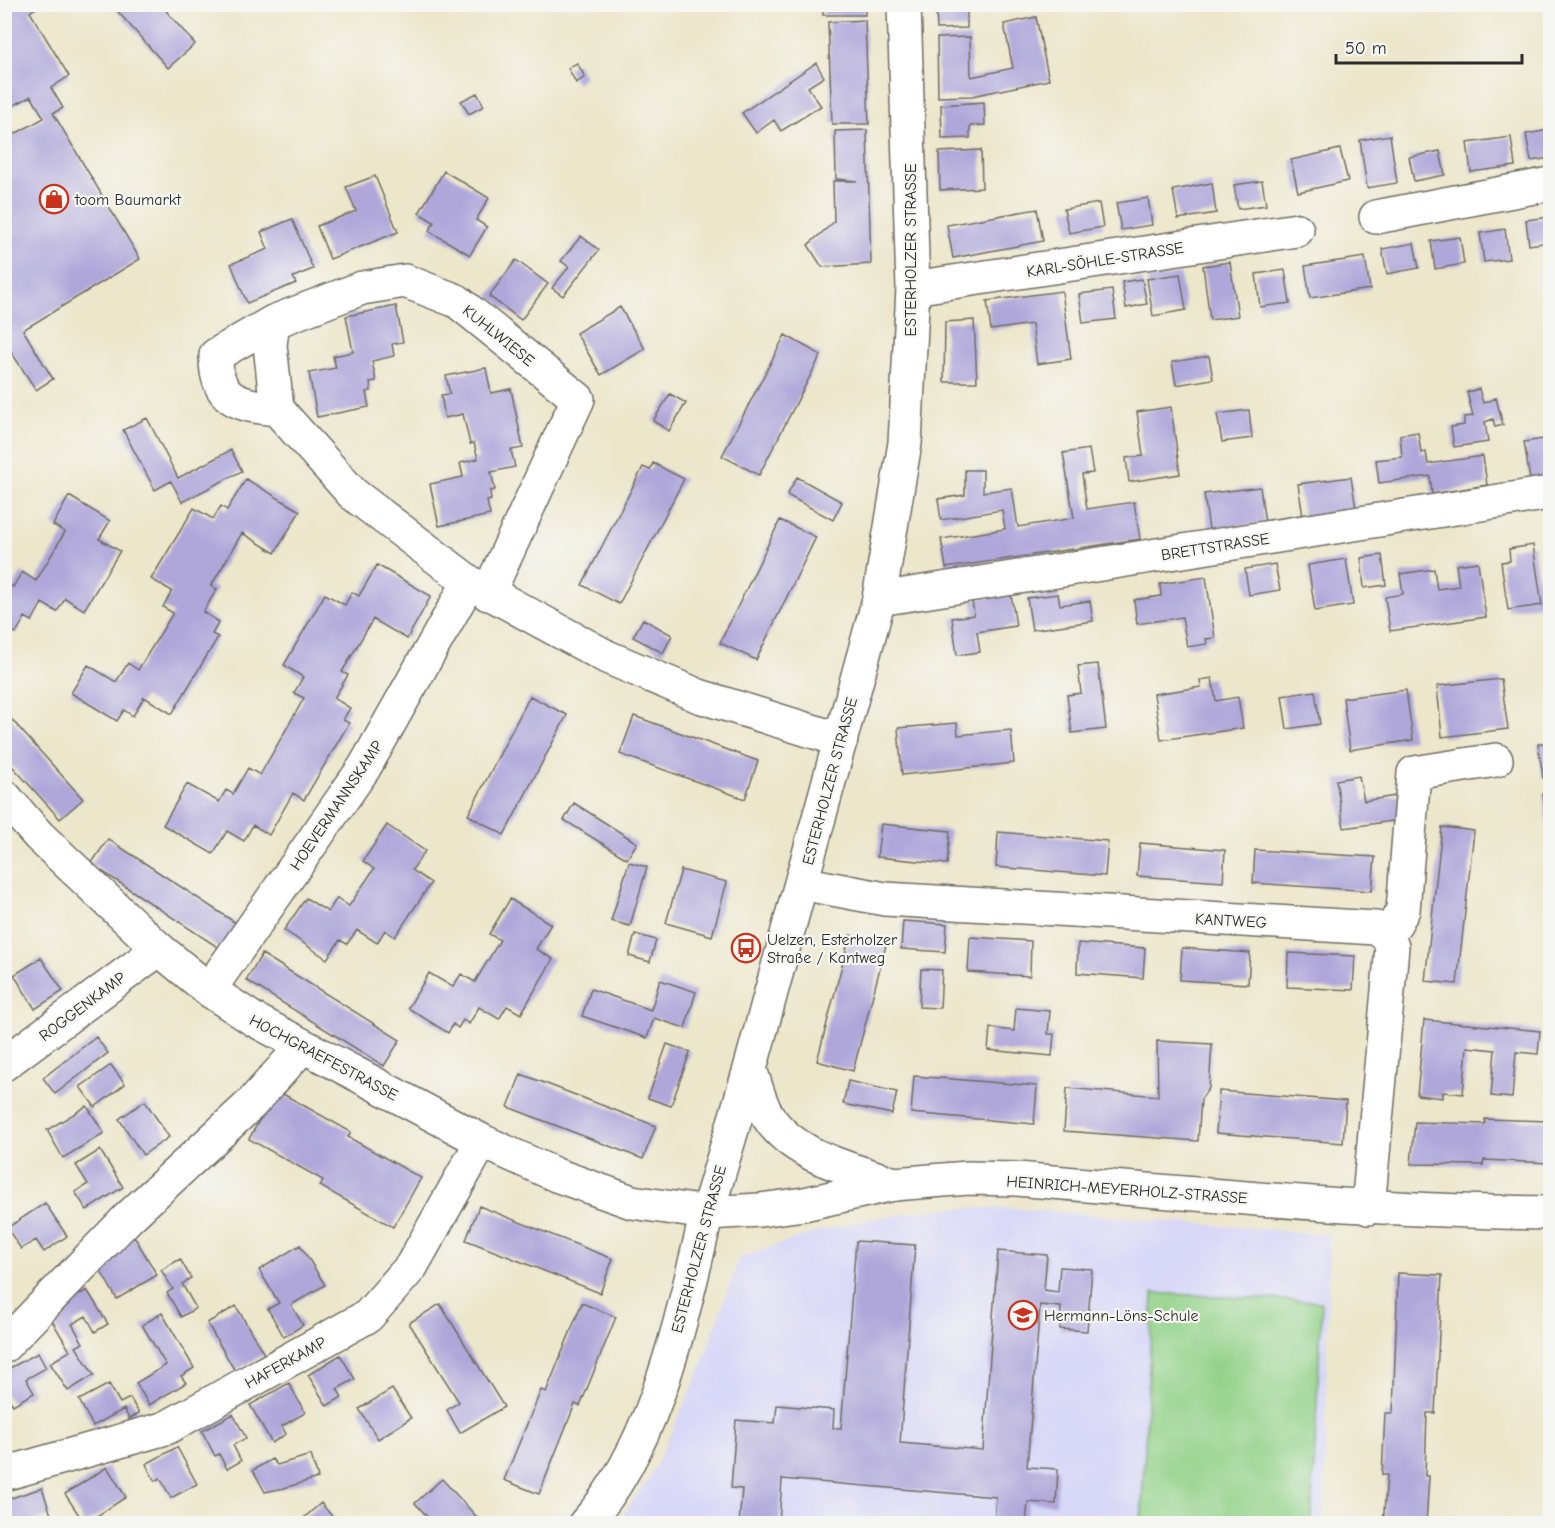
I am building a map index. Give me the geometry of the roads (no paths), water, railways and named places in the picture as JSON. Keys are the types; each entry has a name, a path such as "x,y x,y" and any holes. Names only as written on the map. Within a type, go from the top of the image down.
{"street":[{"name":"ESTERHOLZER STRASSE","path":"585,1524 629,1461 658,1392 707,1213 750,1069 879,599 905,443 913,288 904,4"},
{"path":"1376,217 1551,184"},
{"name":"KARL-SÖHLE-STRASSE","path":"913,288 1297,230"},
{"name":"KUHLWIESE","path":"277,409 249,406 226,394 215,377 216,355 273,322 362,288 405,281 457,301 578,399 478,588"},
{"path":"273,322 270,345 277,409 353,494 478,588 607,657 689,692 841,741"},
{"name":"BRETTSTRASSE","path":"879,599 1551,493"},
{"name":"HOEVERMANNSKAMP","path":"209,990 364,768 478,588"},
{"path":"1368,1208 1392,947 1388,936 1403,909 1414,773 1496,760"},
{"name":"HOCHGRAEFESTRASSE","path":"4,796 39,835 159,949 209,990 253,1019 482,1141 556,1174 632,1202 707,1213"},
{"name":"KANTWEG","path":"801,883 885,899 1376,928 1388,936"},
{"name":"ROGGENKAMP","path":"4,1064 159,949"},
{"path":"4,1346 128,1218 251,1104 303,1046"},
{"path":"750,1069 766,1114 792,1142 812,1155 894,1184"},
{"name":"HAFERKAMP","path":"4,1474 166,1428 368,1316 411,1267 482,1141"},
{"name":"HEINRICH-MEYERHOLZ-STRASSE","path":"707,1213 760,1210 804,1204 894,1184 968,1178 1017,1179 1368,1208 1551,1213"}],"place":[{"name":"toom Baumarkt","path":"54,199"},
{"name":"Uelzen, Esterholzer Straße / Kantweg","path":"746,948"},
{"name":"Hermann-Löns-Schule","path":"1023,1315"}]}
